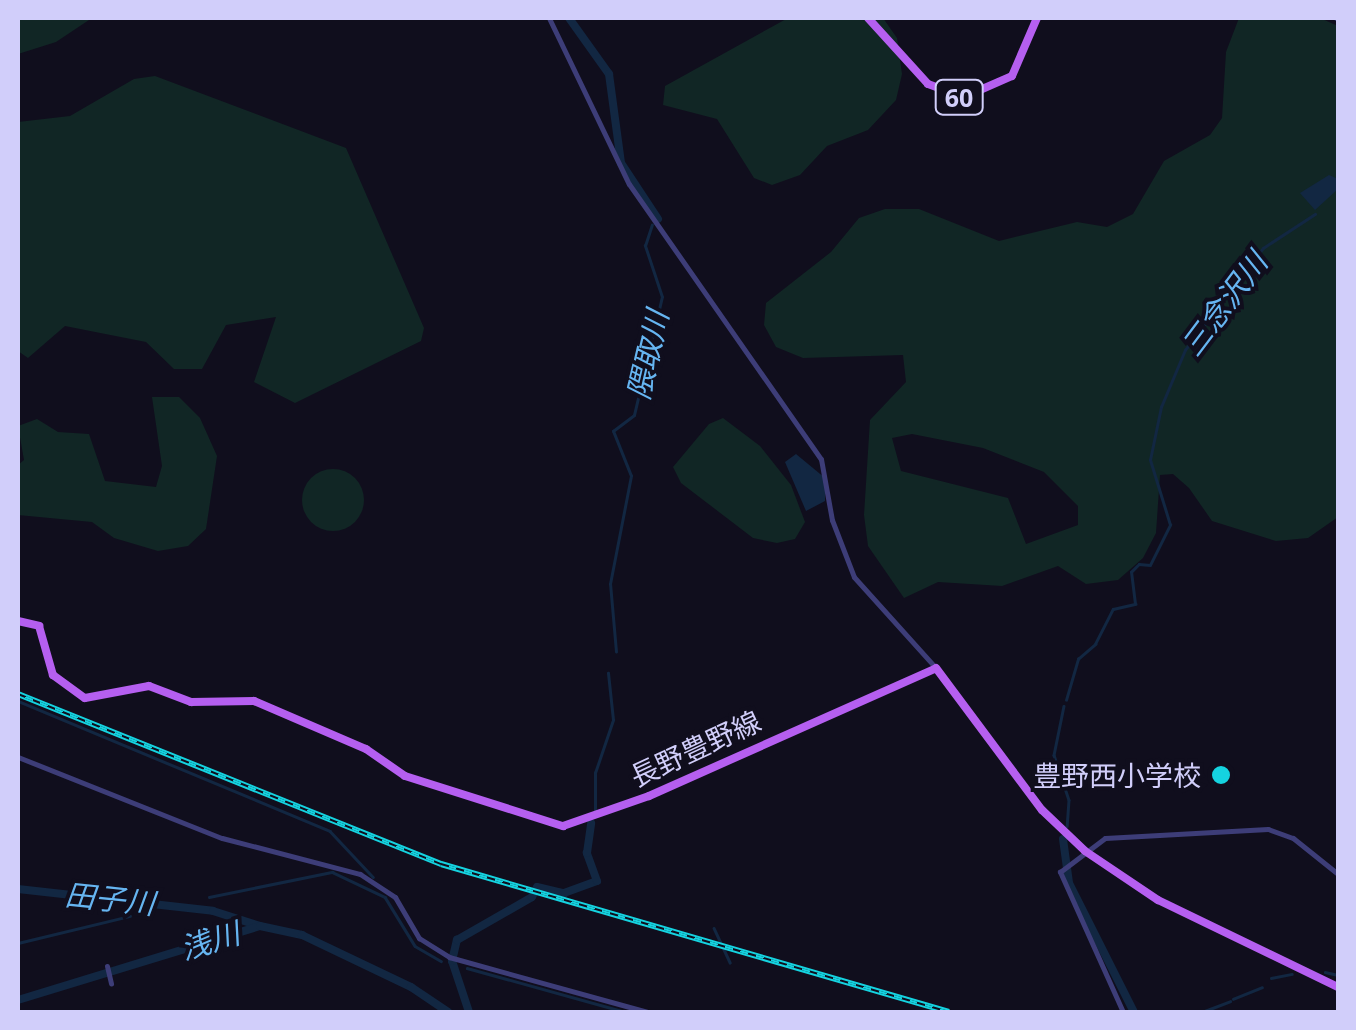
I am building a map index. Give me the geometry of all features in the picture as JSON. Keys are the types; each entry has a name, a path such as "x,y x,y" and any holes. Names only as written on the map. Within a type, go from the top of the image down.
{"main road":[{"name":"60","path":"868,18 928,84 964,97 986,93 1012,76 1037,18"},
{"name":"長野豊野線","path":"18,621 39,626 52,674 85,698 149,686 191,702 254,701 366,748 405,776 563,826 649,796 936,668"},
{"path":"936,668 1042,810 1086,851 1158,900 1338,987"}],"street":[{"path":"549,18 629,184 822,459 832,520 854,577 936,668"},
{"path":"18,757 222,838 360,874 396,897 420,938 449,956 647,1012"},
{"path":"1123,1012 1066,892 1066,864 1086,851 1113,835 1268,829 1293,838 1338,874"},
{"path":"107,966 111,983"}],"green space":[{"path":"18,18 92,18 56,42 18,54"},
{"path":"788,18 883,18 897,38 902,74 896,100 868,130 827,146 800,175 772,185 754,178 717,119 663,105 665,86"},
{"path":"1239,18 1320,18 1338,26 1338,517 1308,538 1276,541 1212,521 1189,488 1173,474 1160,475 1156,533 1143,558 1118,580 1086,584 1058,566 1002,586 938,582 904,598 868,546 864,515 870,420 906,382 903,355 803,358 776,347 764,325 766,303 831,252 859,218 885,209 919,209 999,241 1077,222 1107,227 1133,214 1164,161 1210,135 1222,118 1226,52","holes":["912,434 983,448 1044,472 1078,506 1078,525 1026,544 1008,498 901,471 892,438"]},
{"path":"155,76 346,148 424,328 421,341 295,403 254,382 276,317 226,325 202,369 174,369 146,342 65,326 28,358 18,351 18,122 70,116 134,79"},
{"path":"152,397 179,397 200,418 217,456 206,529 188,546 158,551 114,538 92,522 18,515 18,465 24,460 18,426 37,419 58,432 89,434 105,481 156,487 162,466"},
{"path":"723,418 760,446 791,485 805,522 795,539 777,543 753,538 681,483 673,467 709,424"},
{"path":"333,469 355,478 364,500 355,522 333,531 311,522 302,500 311,478"}],"water":[{"path":"1329,175 1338,179 1338,189 1315,210 1300,193"},
{"path":"796,454 825,478 825,501 806,511 785,462"}],"waterway":[{"name":"隈取川","path":"569,18 609,74 621,163 658,219"},
{"name":"三念沢川","path":"1066,700 1078,659 1095,644 1113,609 1135,604 1131,572 1139,564 1150,565 1170,525 1150,460 1161,407 1185,350 1263,248 1315,214"},
{"name":"隈取川","path":"616,652 610,584 631,476 613,431 634,415 662,297 645,246 652,225"},
{"name":"隈取川","path":"595,812 595,773 613,720 608,673"},
{"path":"18,701 330,831 373,877"},
{"name":"三念沢川","path":"1064,706 1054,755 1069,800 1067,826"},
{"name":"隈取川","path":"469,1012 452,961 457,940 532,897 537,887 564,893 597,881 587,853 591,823"},
{"name":"三念沢川","path":"1063,839 1069,883 1134,1012"},
{"path":"209,897 332,872 385,897 415,946 441,961"},
{"name":"田子川","path":"18,889 213,911 260,926"},
{"path":"18,943 130,916"},
{"name":"浅川","path":"18,1000 260,926 302,935 411,987 448,1012"},
{"path":"714,928 730,963"},
{"path":"467,968 626,1012"},
{"path":"1325,972 1338,975"},
{"path":"1271,978 1292,974"},
{"path":"1233,999 1262,987"},
{"path":"1202,1012 1230,1001"}],"railway":[{"path":"18,694 441,864 949,1012"}],"place":[{"name":"豊野西小学校","path":"1221,775"}]}
